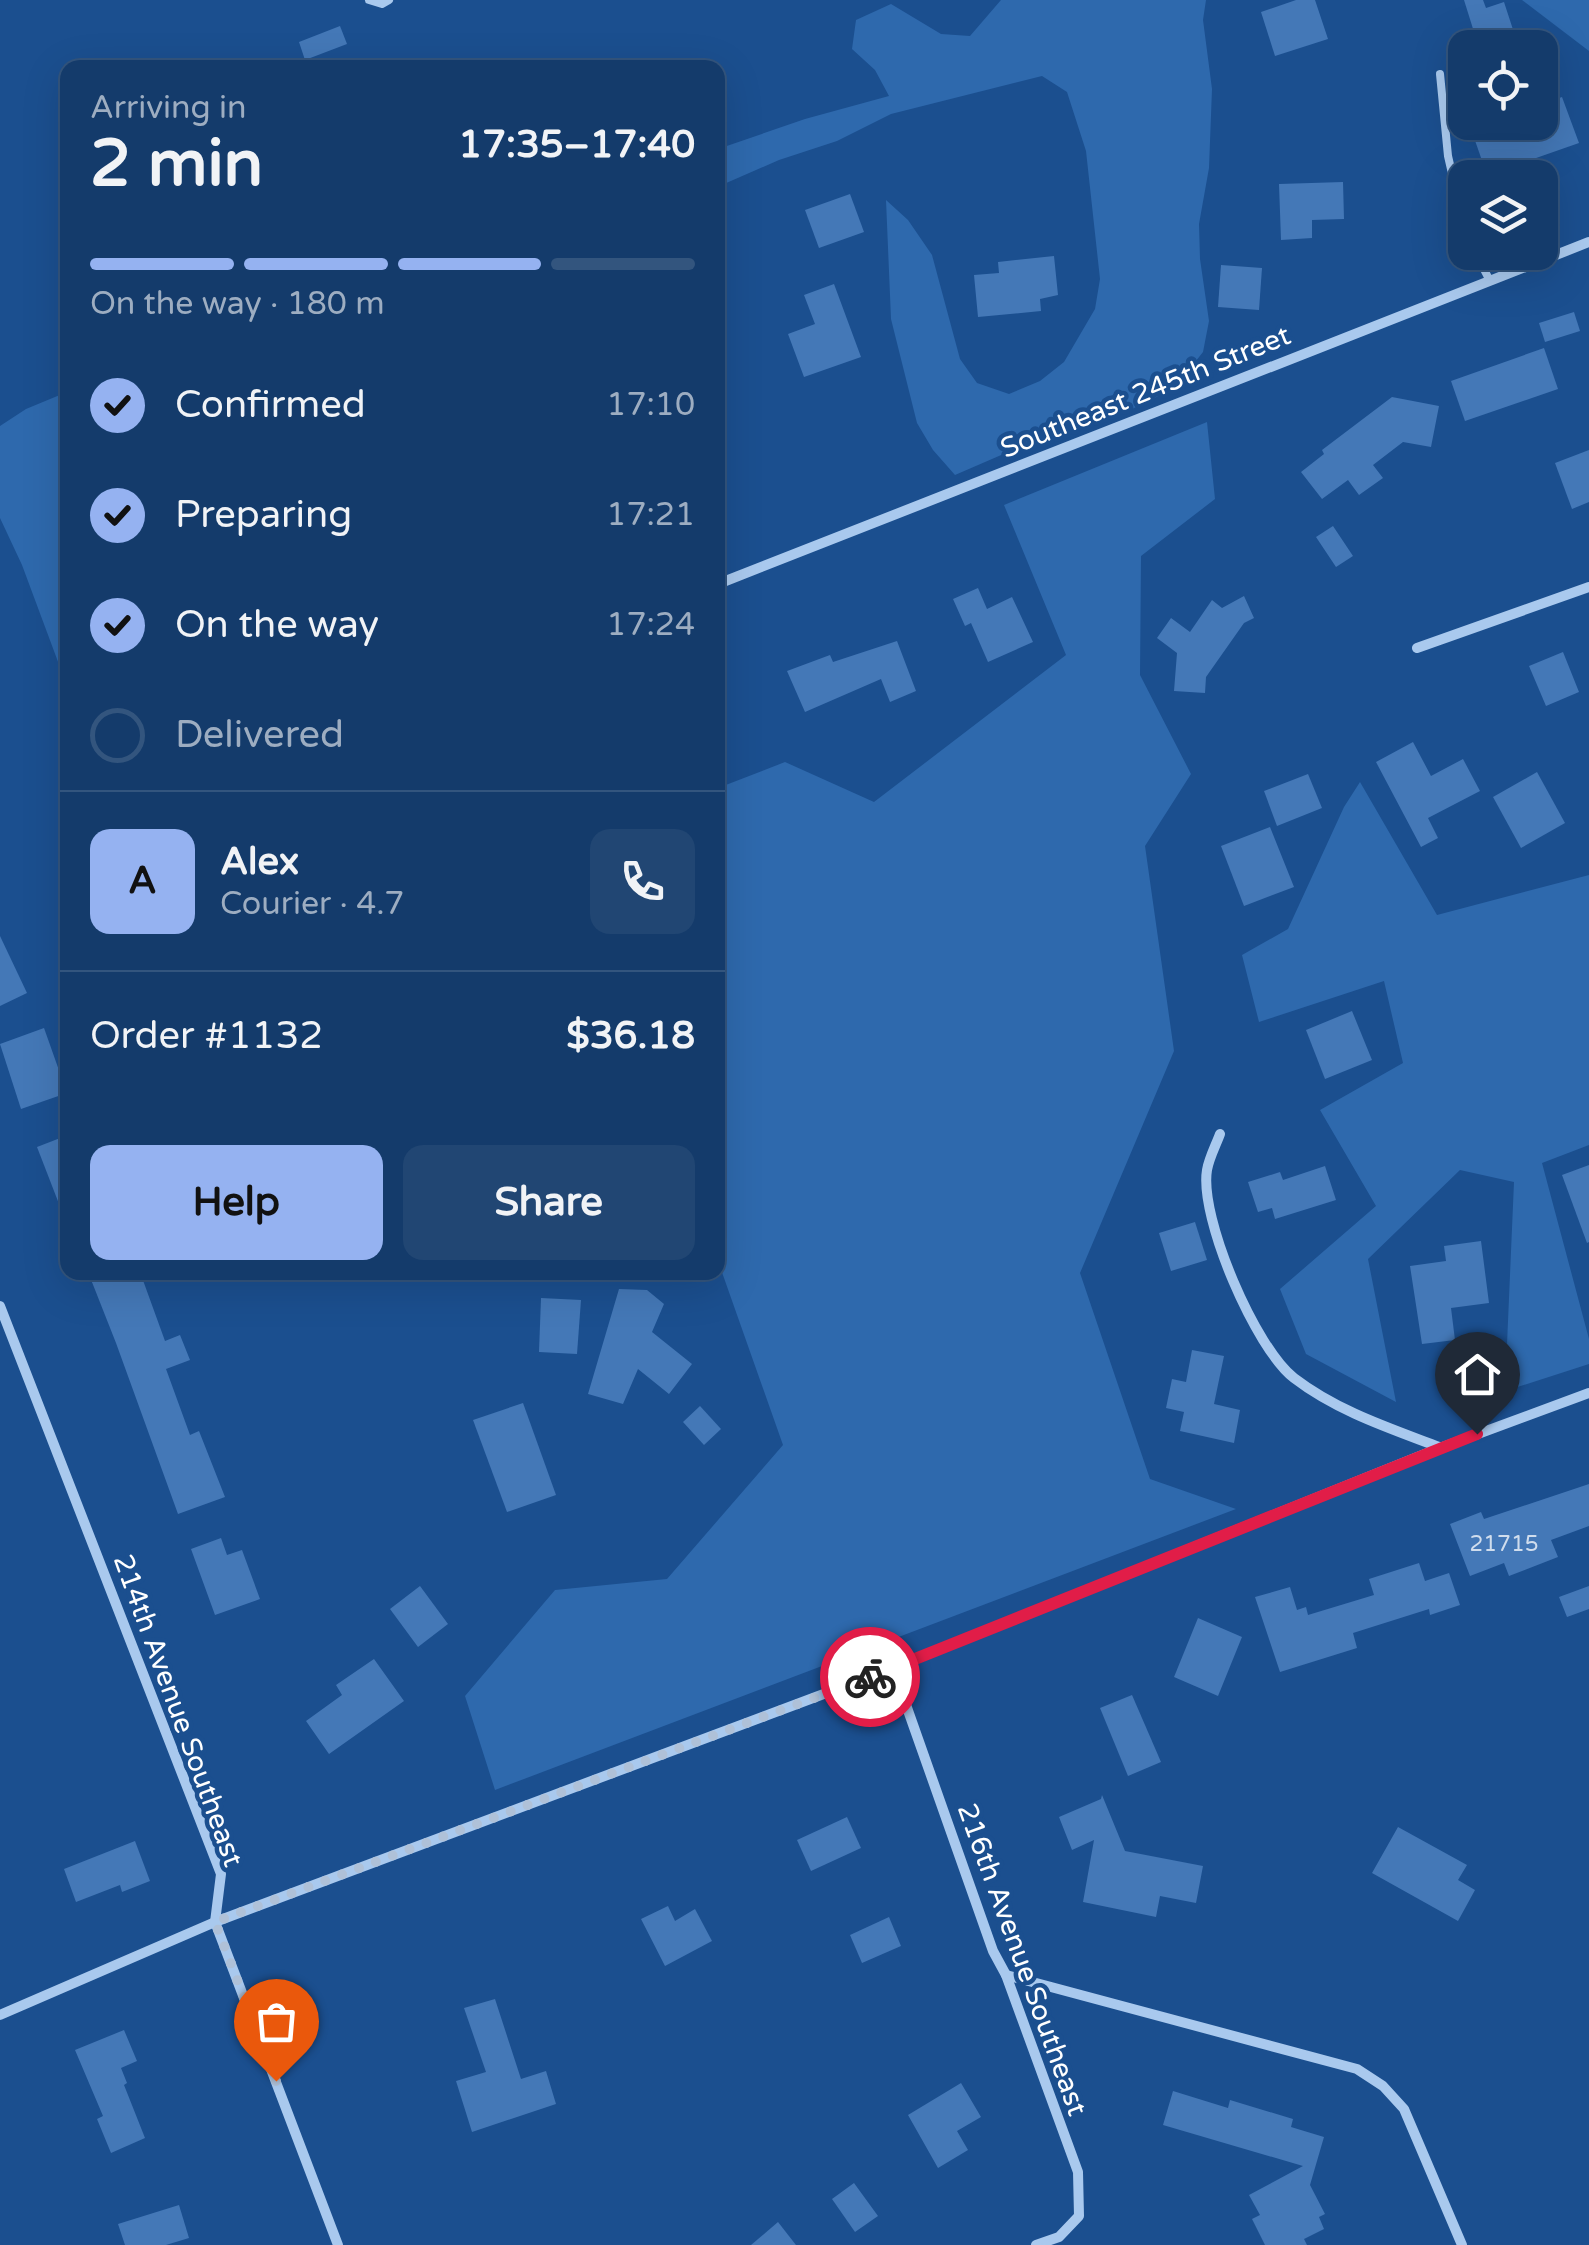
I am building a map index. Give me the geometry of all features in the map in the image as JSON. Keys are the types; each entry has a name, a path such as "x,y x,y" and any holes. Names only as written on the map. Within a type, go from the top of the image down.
{"street":[{"name":"Southeast 245th Street","path":"725,581 1589,242"},
{"path":"1416,648 1589,587"},
{"path":"1220,1134 1207,1171 1209,1210 1259,1336 1291,1376 1342,1409 1440,1448"},
{"name":"214th Avenue Southeast","path":"0,1306 221,1874 215,1922 338,2245"},
{"path":"0,2015 215,1922 893,1668 1440,1448 1589,1393"},
{"name":"216th Avenue Southeast","path":"893,1668 993,1950 1078,2172 1079,2216 1059,2237 1036,2245"},
{"path":"1006,1976 1357,2068 1384,2086 1404,2109 1462,2245"}],"lane":[{"path":"369,0 382,4 389,0"},
{"path":"1440,74 1449,160"},
{"path":"1484,270 1489,279"}],"shaded area":[{"path":"1001,0 1206,0 1203,20 1212,89 1209,168 1199,224 1209,321 1203,352 1184,376 1160,395 1076,432 1043,437 955,475 933,450 917,423 891,319 886,200 908,220 932,255 960,359 977,383 1009,394 1040,381 1064,362 1095,309 1100,279 1086,151 1067,92 1042,76 891,114 837,141 725,184 725,147 889,96 875,70 852,49 856,20 891,4 941,34 970,36"},
{"path":"1522,0 1589,0 1589,51"},
{"path":"60,395 60,667 0,518 0,426 26,409"},
{"path":"1207,422 1215,499 1141,556 1140,675 1191,774 1145,846 1174,1051 1080,1273 1150,1479 1236,1509 495,1790 465,1696 555,1590 667,1579 783,1445 725,1280 725,785 785,762 874,802 1066,655 1004,505"},
{"path":"1360,782 1437,915 1589,875 1589,1145 1542,1163 1589,1339 1589,1364 1505,1391 1514,1182 1460,1170 1368,1259 1396,1402 1306,1354 1280,1289 1376,1206 1320,1110 1403,1063 1384,981 1259,1022 1242,955 1288,929 1344,807"}],"building":[{"path":"1296,0 1315,0 1328,39 1275,56 1261,12"},
{"path":"1464,0 1483,0 1486,8 1504,2 1513,30 1473,30"},
{"path":"340,26 347,44 305,60 299,42"},
{"path":"1562,97 1579,143 1530,160 1482,160 1475,140 1558,140 1558,98"},
{"path":"1343,182 1344,219 1312,220 1312,238 1281,240 1279,184"},
{"path":"850,194 864,232 819,248 805,210"},
{"path":"1054,256 1058,295 1040,299 1041,311 978,317 974,275 999,273 998,262"},
{"path":"1221,265 1262,268 1259,310 1218,307"},
{"path":"834,284 861,357 804,377 788,334 815,324 804,295"},
{"path":"1574,312 1580,331 1545,342 1539,323"},
{"path":"1544,348 1558,389 1465,421 1451,381"},
{"path":"1392,397 1439,406 1431,447 1403,442 1373,465 1383,478 1359,495 1348,480 1322,499 1301,472 1324,454 1322,450"},
{"path":"1589,450 1589,502 1572,509 1555,463"},
{"path":"1333,526 1353,556 1336,567 1316,537"},
{"path":"978,588 987,609 1012,597 1033,642 988,662 971,623 965,626 953,599"},
{"path":"1244,596 1254,618 1244,623 1206,677 1205,693 1174,691 1177,653 1157,638 1171,618 1190,632 1212,600 1222,608"},
{"path":"897,641 916,691 890,702 881,679 805,712 787,671 830,655 833,662"},
{"path":"1563,652 1579,692 1546,706 1529,666"},
{"path":"1413,742 1431,776 1463,759 1480,791 1428,818 1438,838 1421,847 1376,762"},
{"path":"1537,772 1565,823 1521,848 1493,797"},
{"path":"1308,774 1322,808 1277,826 1264,791"},
{"path":"1270,827 1294,887 1244,906 1221,846"},
{"path":"0,936 27,993 0,1006"},
{"path":"1352,1011 1372,1060 1325,1079 1306,1030"},
{"path":"44,1028 60,1073 60,1095 21,1109 0,1044"},
{"path":"60,1138 60,1206 37,1147"},
{"path":"1589,1165 1589,1242 1587,1243 1562,1175"},
{"path":"1325,1166 1336,1200 1275,1219 1272,1208 1258,1212 1248,1182 1280,1172 1283,1180"},
{"path":"1195,1222 1207,1260 1171,1271 1159,1233"},
{"path":"1481,1241 1489,1303 1451,1308 1455,1340 1422,1344 1410,1266 1446,1261 1444,1246"},
{"path":"91,1280 143,1280 165,1341 180,1335 190,1360 166,1369 190,1435 199,1431 225,1497 178,1514"},
{"path":"619,1289 647,1290 664,1304 652,1332 692,1364 669,1394 638,1369 623,1404 588,1394"},
{"path":"541,1298 581,1300 577,1354 539,1352"},
{"path":"1192,1350 1224,1356 1214,1404 1240,1410 1234,1443 1180,1431 1184,1412 1166,1408 1172,1379 1186,1382"},
{"path":"523,1403 556,1495 507,1512 473,1420"},
{"path":"700,1406 721,1429 704,1445 683,1422"},
{"path":"1589,1484 1589,1526 1551,1540 1558,1557 1509,1576 1504,1563 1470,1576 1450,1524 1481,1512 1484,1519"},
{"path":"221,1538 227,1555 242,1550 260,1599 215,1615 191,1549"},
{"path":"1419,1563 1425,1581 1449,1573 1460,1605 1430,1615 1429,1609 1353,1633 1357,1648 1280,1672 1255,1597 1290,1587 1297,1610 1306,1607 1308,1615 1374,1595 1369,1579"},
{"path":"420,1586 448,1624 418,1647 390,1609"},
{"path":"1589,1586 1589,1609 1567,1617 1559,1597"},
{"path":"1198,1618 1242,1637 1218,1696 1174,1677"},
{"path":"374,1659 404,1701 329,1754 306,1721 342,1695 336,1685"},
{"path":"1132,1695 1161,1762 1128,1776 1100,1708"},
{"path":"1102,1795 1125,1851 1203,1866 1196,1903 1160,1896 1156,1917 1083,1902 1094,1840 1072,1850 1059,1817 1101,1799"},
{"path":"847,1817 861,1848 811,1871 797,1840"},
{"path":"1398,1827 1467,1865 1458,1880 1475,1890 1458,1921 1372,1873"},
{"path":"135,1841 150,1881 122,1892 120,1885 76,1902 64,1869"},
{"path":"668,1906 675,1921 695,1909 712,1941 665,1966 641,1919"},
{"path":"889,1917 901,1946 862,1963 850,1935"},
{"path":"495,1999 521,2079 546,2071 556,2104 472,2132 456,2081 486,2072 464,2008"},
{"path":"124,2030 137,2061 121,2068 127,2083 124,2085 145,2138 111,2153 97,2119 103,2116 75,2050"},
{"path":"961,2083 981,2117 957,2131 968,2150 938,2168 908,2115"},
{"path":"1173,2091 1228,2108 1230,2100 1293,2119 1291,2127 1324,2137 1310,2185 1325,2214 1319,2217 1324,2229 1304,2239 1307,2245 1265,2245 1252,2219 1260,2215 1249,2195 1303,2166 1163,2125"},
{"path":"854,2183 878,2216 855,2232 832,2199"},
{"path":"179,2205 189,2238 166,2245 125,2245 118,2224"},
{"path":"778,2222 796,2245 751,2245"}],"way so far":[{"path":"276,2081 215,1922 870,1677"}],"route":[{"path":"870,1677 1477,1434"}]}
